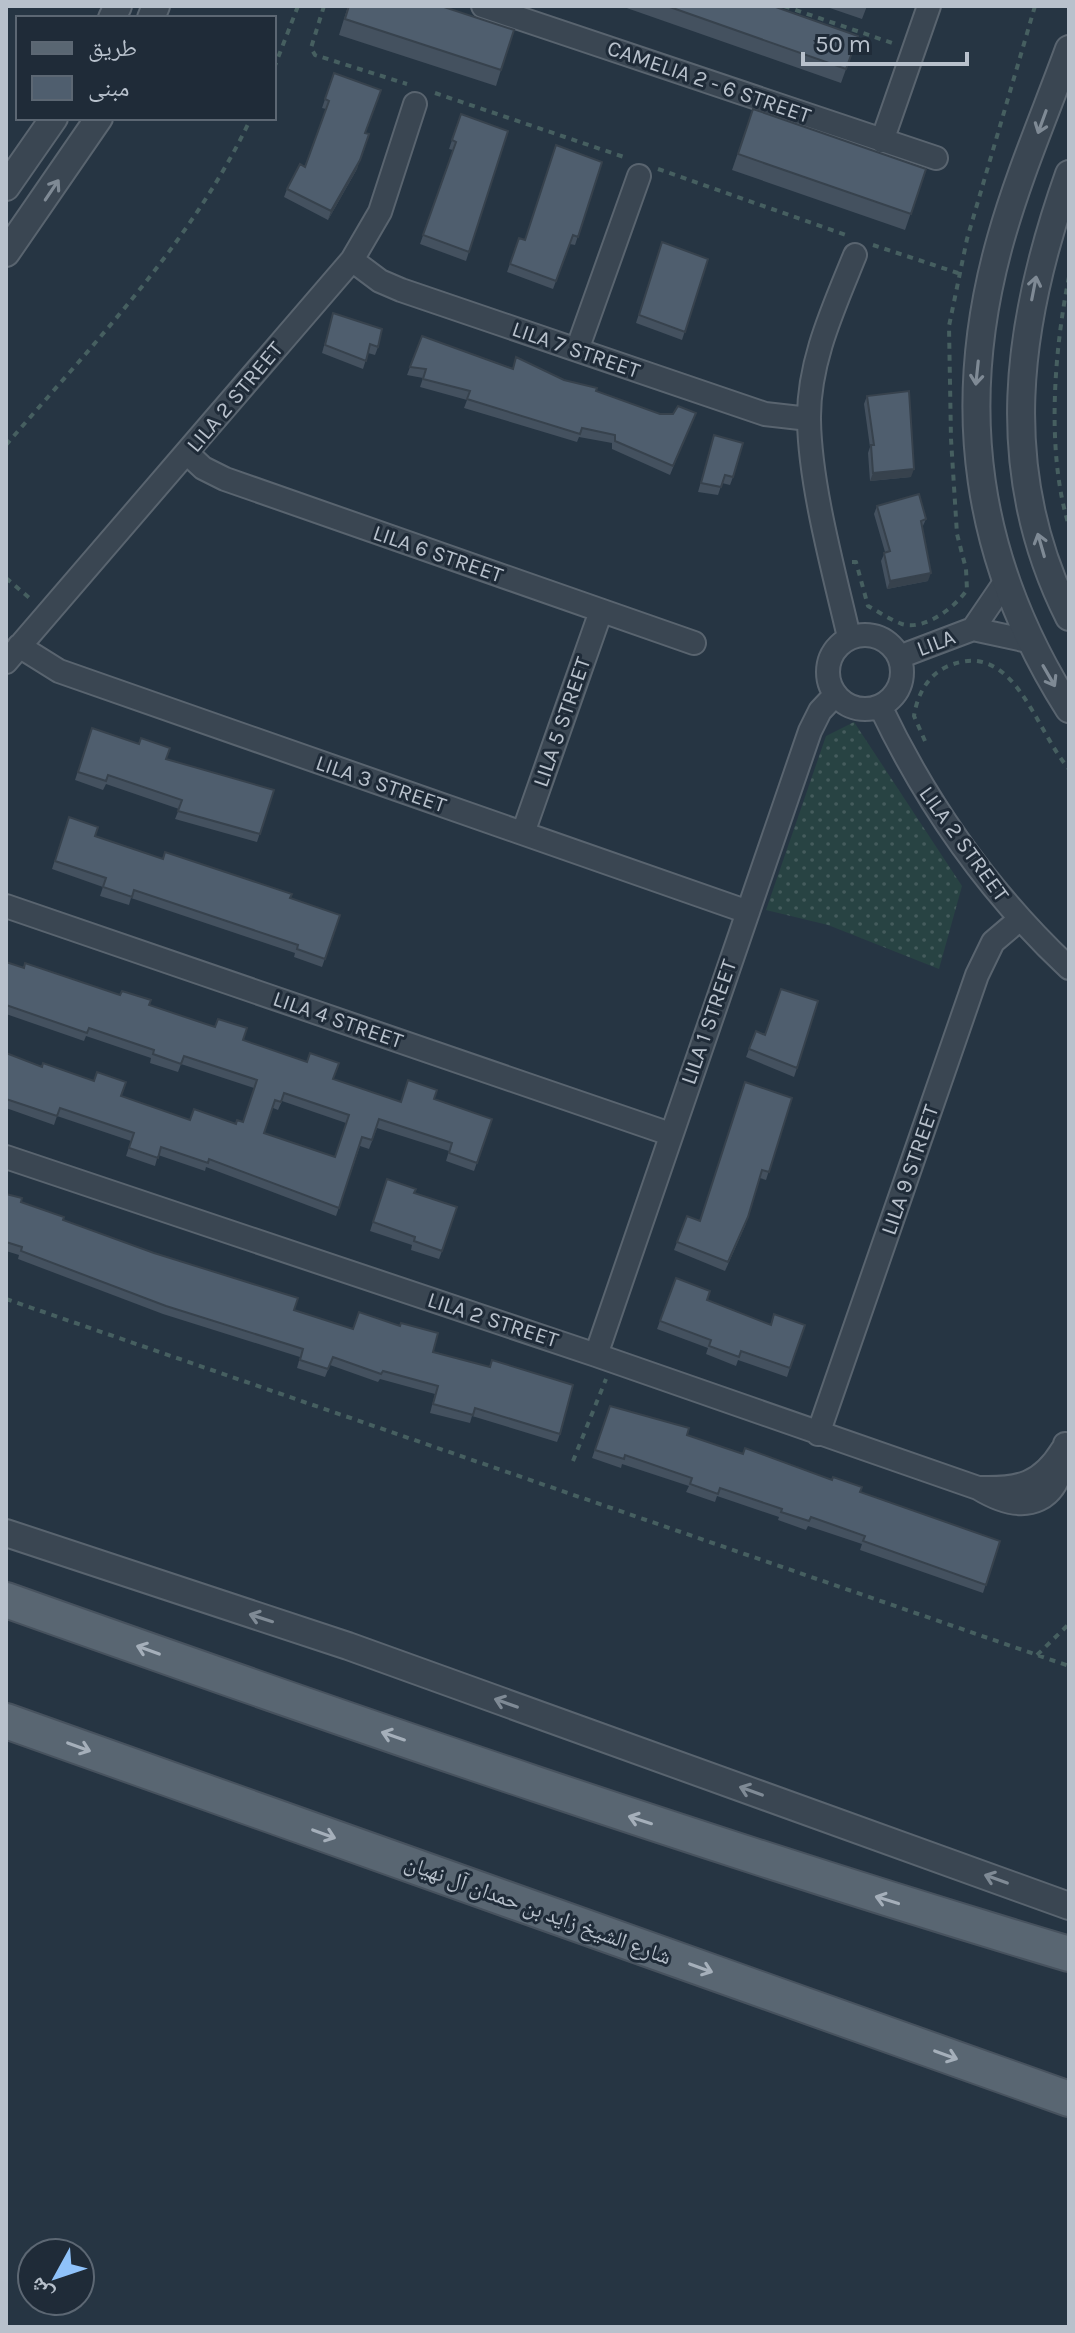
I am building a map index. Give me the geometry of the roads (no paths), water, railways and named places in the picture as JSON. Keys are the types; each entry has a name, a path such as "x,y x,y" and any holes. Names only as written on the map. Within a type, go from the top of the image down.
{"main road":[{"path":"6,1600 568,1796 820,1880 1069,1954"},
{"name":"شارع الشيخ زايد بن حمدان آل نهيان","path":"6,1721 1069,2099"}],"street":[{"name":"CAMELIA 2 - 6 STREET","path":"483,6 936,158"},
{"path":"882,141 929,6"},
{"path":"1069,49 1001,236 981,338 974,401 985,508 1005,582 1028,641 1069,709"},
{"name":"LILA 2 STREET","path":"13,654 352,260 380,212 418,94"},
{"path":"6,187 53,120"},
{"path":"6,253 98,120"},
{"path":"577,350 641,167"},
{"path":"1069,174 1043,247 1032,292 1022,385 1020,443 1029,500 1044,556 1069,617"},
{"path":"849,637 809,419 825,328 855,255"},
{"name":"LILA 7 STREET","path":"352,260 390,286 765,414 809,419"},
{"name":"LILA 6 STREET","path":"187,453 213,475 694,643"},
{"name":"LILA","path":"973,629 1005,582"},
{"name":"LILA 5 STREET","path":"523,833 601,611"},
{"name":"LILA","path":"899,657 973,629 1028,641"},
{"path":"873,635 884,639 899,657 902,680 890,700 880,706 856,708 835,695 829,683 830,656 849,637 873,635"},
{"name":"LILA 3 STREET","path":"13,654 748,912"},
{"name":"LILA 1 STREET","path":"604,1358 670,1134 814,720 835,695"},
{"name":"LILA 2 STREET","path":"880,706 905,759 943,821 1020,919 1069,968"},
{"name":"LILA 4 STREET","path":"6,906 670,1134"},
{"name":"LILA 9 STREET","path":"818,1434 981,966 993,942 1020,919"},
{"name":"LILA 2 STREET","path":"6,1157 604,1358 978,1488 1029,1485 1048,1471 1067,1439"},
{"path":"6,1533 348,1646 1069,1906"}]}
